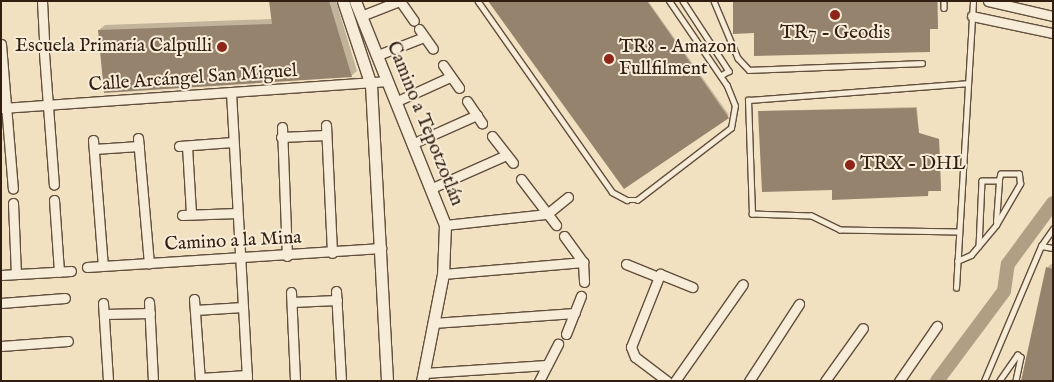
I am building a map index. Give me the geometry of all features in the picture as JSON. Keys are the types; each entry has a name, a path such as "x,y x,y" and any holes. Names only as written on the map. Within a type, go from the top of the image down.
{"main road":[{"name":"Camino a Tepotzotlán","path":"343,1 371,85 387,381"},
{"name":"Camino a Tepotzotlán","path":"355,1 432,188 444,225 443,274 423,377"}],"street":[{"path":"42,1 44,39"},
{"path":"361,16 399,1 433,49"},
{"path":"988,1 1053,16"},
{"path":"972,16 1053,33"},
{"path":"378,55 419,29"},
{"path":"1,44 4,108 13,189"},
{"path":"44,53 54,185"},
{"path":"443,65 459,88"},
{"path":"395,102 450,77"},
{"name":"Calle Arcángel San Miguel","path":"4,108 231,92 371,85 387,82"},
{"path":"194,299 200,380 247,378 231,92"},
{"path":"414,143 480,119 467,101"},
{"path":"326,125 332,253"},
{"path":"282,127 287,256"},
{"path":"281,137 326,135"},
{"path":"492,136 513,163"},
{"path":"103,266 94,144 139,142 149,264"},
{"path":"233,142 183,146 187,215 237,212"},
{"path":"432,188 506,155"},
{"path":"521,180 556,225"},
{"path":"444,225 547,214 568,197"},
{"path":"54,200 59,272"},
{"path":"13,203 16,274"},
{"path":"564,236 583,262 587,272 584,282"},
{"name":"Camino a la Mina","path":"86,267 287,256 381,248"},
{"path":"443,274 583,262"},
{"path":"626,264 693,287"},
{"path":"1,275 71,271"},
{"path":"659,276 631,352 666,381"},
{"path":"675,381 743,284"},
{"path":"295,381 291,297 336,295 341,381"},
{"path":"566,334 581,296"},
{"path":"1,303 65,298"},
{"path":"149,302 153,381"},
{"path":"103,303 108,381"},
{"path":"748,381 800,304"},
{"path":"195,310 243,307"},
{"path":"104,314 150,313"},
{"path":"433,323 575,313"},
{"path":"899,381 937,326"},
{"path":"825,381 863,328"},
{"path":"1,346 68,341"},
{"path":"539,381 558,344"},
{"path":"423,377 547,365"}],"lane":[{"path":"478,1 612,192 627,200 637,200 731,128 735,106 721,76 669,1"},
{"path":"683,1 729,71 721,76"},
{"path":"714,1 738,58 749,70 922,63"},
{"path":"944,1 944,8"},
{"path":"956,288 973,1"},
{"path":"959,232 840,230 811,216 752,214 748,100 967,82"},
{"path":"957,261 979,246 996,225 1020,184 1019,174 1001,174 996,225"},
{"path":"979,246 982,180 999,181"},
{"path":"984,381 1041,246 1053,229"},
{"path":"1041,246 1053,248"},
{"path":"999,381 1017,355 1021,357 1016,381"}],"building":[{"name":"Escuela Primaria Calpulli","path":"269,1 329,1 352,77 104,93 98,30 272,24"},
{"name":"TR8 - Amazon Fullfilment","path":"488,1 647,1 729,118 624,189"},
{"name":"TR7 - Geodis","path":"733,1 937,1 938,29 930,29 930,52 754,56 754,33 733,34"},
{"name":"TRX - DHL","path":"916,108 919,133 939,139 941,191 928,191 928,196 832,200 832,190 762,192 758,111"},
{"path":"1046,267 1053,269 1053,381 1021,381"}],"waterway":[{"path":"937,381 1004,291 1008,264 1053,203"}],"place":[{"name":"TR7 - Geodis","path":"835,15"},
{"name":"Escuela Primaria Calpulli","path":"222,47"},
{"name":"TR8 - Amazon Fullfilment","path":"609,59"},
{"name":"TRX - DHL","path":"850,165"}]}
